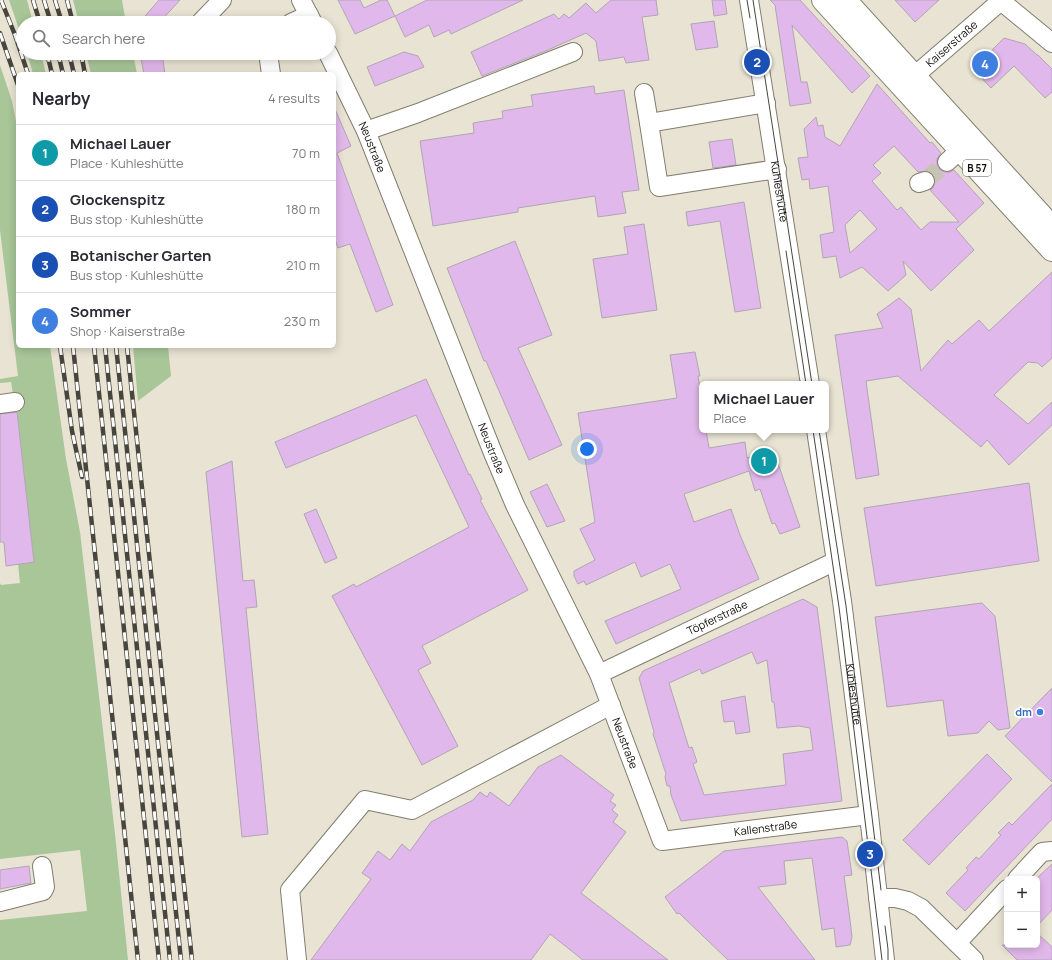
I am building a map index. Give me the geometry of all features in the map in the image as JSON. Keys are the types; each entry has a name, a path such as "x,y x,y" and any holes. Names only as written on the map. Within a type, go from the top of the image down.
{"main road":[{"name":"B 57","path":"823,0 908,82 1052,227"},
{"name":"B 57","path":"845,0 908,82 954,156 1052,250"}],"street":[{"path":"207,16 222,0"},
{"name":"Kuhleshütte","path":"749,0 810,381"},
{"path":"752,18 756,0"},
{"name":"Kaiserstraße","path":"908,82 1002,1 1052,43"},
{"path":"366,131 418,113 573,52"},
{"path":"269,60 270,72"},
{"name":"Neustraße","path":"331,60 366,131 515,505 599,674 662,841"},
{"path":"644,93 659,187 777,170"},
{"path":"649,123 766,103"},
{"name":"Kuhleshütte","path":"816,433 836,561 869,815 885,960"},
{"name":"Töpferstraße","path":"599,674 836,561"},
{"path":"297,960 290,890 365,800 412,810 611,705"},
{"name":"Kallenstraße","path":"662,841 869,815"},
{"path":"1020,876 1042,852 1052,851"},
{"path":"0,902 43,891 45,887 42,866"},
{"path":"957,943 1004,892"},
{"path":"878,898 896,898 908,901 920,908 974,960"}],"green space":[{"path":"9,0 27,0 31,16 16,16 16,20"},
{"path":"73,0 122,0 125,16 77,16"},
{"path":"29,60 43,60 46,72 32,72"},
{"path":"88,60 134,60 137,72 91,72"},
{"path":"0,65 12,101 16,122 16,348 50,348 66,459 80,532 128,960 0,960 0,920 87,911 80,850 0,859 0,583 1,585 20,583 18,564 34,562 16,394 13,394 11,382 0,383 0,379 18,376 0,230"},
{"path":"133,348 168,348 171,376 138,401"}],"building":[{"path":"159,0 180,0 165,16 145,16"},
{"path":"338,0 360,0 364,8 381,0 387,0 395,16 355,34"},
{"path":"427,0 523,0 451,34 449,30 434,37 429,25 405,37 395,16"},
{"path":"611,0 656,0 658,15 642,17 649,60 626,63 624,57 599,61 596,41 586,33 482,76 471,52 554,14 559,19 564,14 569,18 586,3 596,13"},
{"path":"712,0 725,0 727,14 714,16"},
{"path":"770,0 800,0 870,76 852,93 792,25 801,82 807,82 811,103 790,106 775,5"},
{"path":"895,0 939,0 915,22"},
{"path":"714,21 718,47 696,50 691,24"},
{"path":"1004,38 1025,44 1052,69 1052,92 1045,98 1014,66 991,88 973,69"},
{"path":"404,52 418,56 424,67 375,86 367,67"},
{"path":"141,60 163,60 165,72 144,72"},
{"path":"877,84 930,143 932,142 941,153 937,159 939,169 944,172 954,170 984,203 956,229 974,250 931,291 903,261 906,275 888,291 862,267 840,278 836,256 823,258 820,235 834,232 828,186 810,189 809,179 802,180 798,158 808,157 804,129 816,117 818,126 823,125 825,137 840,146","holes":["894,146 918,172 927,171 932,173 935,178 935,183 933,188 930,190 959,222 930,222 921,230 901,207 897,210 872,181 881,173 873,165","860,210 877,229 850,253 845,225"]},
{"path":"594,86 595,94 624,90 639,190 622,192 626,213 598,217 595,196 518,208 518,212 433,226 420,141 474,133 473,123 503,118 502,111 533,106 531,95"},
{"path":"336,112 351,146 337,153 393,305 376,312 350,244 338,248 336,242"},
{"path":"732,139 736,165 713,168 709,142"},
{"path":"744,202 761,308 735,312 720,221 688,226 686,212"},
{"path":"644,224 657,310 602,318 593,259 628,254 624,227"},
{"path":"515,241 552,335 518,348 562,445 529,460 486,361 484,361 447,268"},
{"path":"1052,272 1052,358 1042,367 1038,363 1028,362 994,395 1028,424 1052,402 1052,425 1009,465 987,440 981,447 898,376 866,381 879,475 856,479 835,335 883,328 877,314 899,298 911,309 921,371 948,340 952,344 979,320 989,331"},
{"path":"695,352 700,376 698,376 699,433 706,433 709,448 745,442 747,458 773,449 800,527 780,534 775,523 772,524 760,489 755,491 749,471 684,494 694,522 731,509 740,535 759,579 616,644 605,621 681,589 670,564 641,577 635,562 586,585 584,581 578,584 574,576 574,571 595,560 580,529 595,522 578,413 677,398 670,355"},
{"path":"426,379 469,475 470,474 482,499 480,500 528,590 422,646 431,663 418,670 458,746 422,765 332,596 354,584 356,587 469,527 416,415 286,468 275,442"},
{"path":"17,412 34,562 6,566 4,542 0,542 0,414"},
{"path":"232,461 243,581 254,580 257,607 246,608 268,834 242,837 206,472"},
{"path":"1029,483 1039,561 876,586 864,508"},
{"path":"547,484 565,521 547,527 530,492"},
{"path":"316,509 337,558 325,563 304,514"},
{"path":"803,599 817,607 842,801 681,821 671,795 670,786 667,786 665,777 666,774 653,734 654,732 639,678 643,671","holes":["752,652 757,664 767,660 777,728 799,726 810,728 813,750 783,754 786,785 704,795 693,764 697,762 692,747 689,748 669,683 700,669 702,674"]},
{"path":"982,603 995,616 1010,728 998,730 989,721 978,733 948,736 943,700 887,707 875,617"},
{"name":"dm","path":"1052,688 1052,782 1005,736"},
{"path":"745,696 750,732 736,734 734,721 724,722 721,701"},
{"path":"987,754 1012,779 929,865 903,840"},
{"path":"561,755 614,795 610,801 616,805 612,810 618,815 613,822 626,832 581,893 668,960 583,960 550,934 531,960 311,960 371,879 362,873 378,851 390,860 402,844 410,851 431,822 473,800 480,792 487,797 490,792 509,806 538,767"},
{"path":"1052,784 1052,819 965,911 946,893 968,870 966,868 976,857 979,859 1001,835 998,833 1009,822 1012,825"},
{"path":"842,837 847,841 852,875 844,876 852,937 850,945 836,947 834,928 822,930 812,858 784,861 786,884 758,887 815,960 728,960 679,913 677,914 665,897 724,851"},
{"path":"1052,864 1052,910 1040,923 1040,876"},
{"path":"29,866 31,883 0,889 0,870"},
{"path":"1040,936 1052,947 1052,960 1017,960 1005,948 1040,948"}],"tunnel":[{"path":"925,181 947,162"}],"tram line":[{"path":"747,0 750,18"},
{"path":"753,0 812,381"},
{"path":"786,251 806,381"},
{"path":"813,433 839,607 882,960"},
{"path":"819,433 846,606 881,890"},
{"path":"885,926 888,960"}],"railway":[{"path":"1,0 16,38"},
{"path":"33,0 38,16"},
{"path":"44,0 49,16"},
{"path":"55,0 60,16"},
{"path":"67,0 71,16"},
{"path":"0,33 16,79"},
{"path":"23,60 27,72"},
{"path":"49,60 52,72"},
{"path":"60,60 63,72"},
{"path":"71,60 74,72"},
{"path":"82,60 85,72"},
{"path":"60,348 72,431 82,477"},
{"path":"73,348 138,960"},
{"path":"94,348 159,960"},
{"path":"105,348 170,960"},
{"path":"116,348 181,960"},
{"path":"127,348 192,960"}],"place":[{"name":"Glockenspitz","path":"757,62"},
{"name":"Sommer","path":"985,64"},
{"name":"Michael Lauer","path":"764,461"},
{"name":"dm","path":"1040,712"},
{"name":"Botanischer Garten","path":"870,854"}]}
